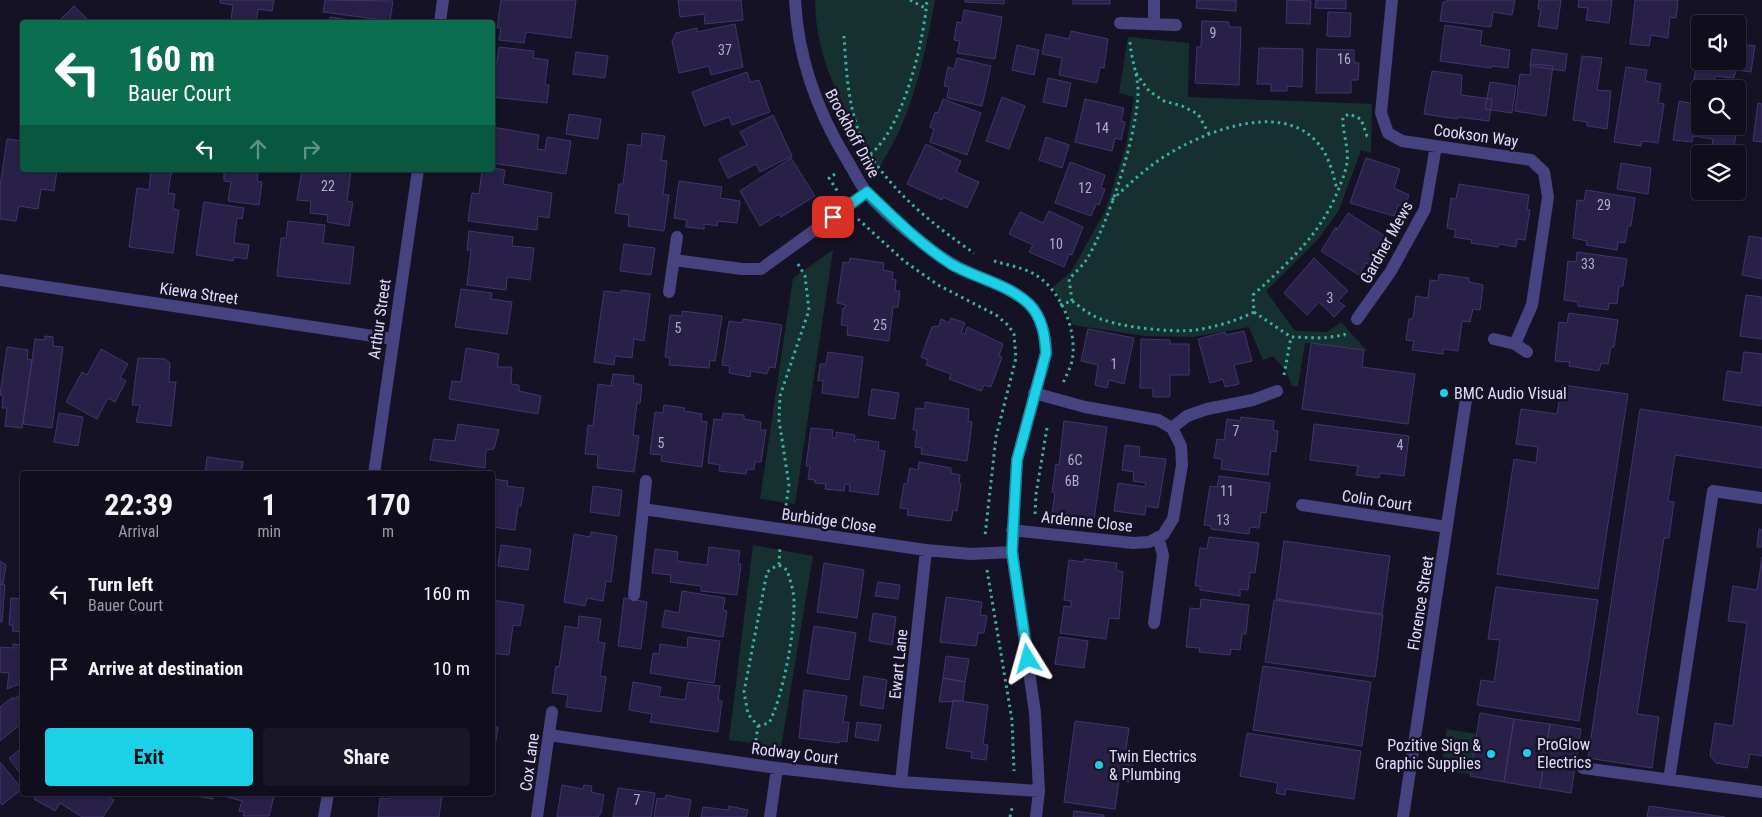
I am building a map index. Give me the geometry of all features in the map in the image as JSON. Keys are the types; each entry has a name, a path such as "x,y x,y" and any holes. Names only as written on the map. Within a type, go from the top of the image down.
{"street":[{"path":"440,20 443,0"},
{"name":"Brockhoff Drive","path":"795,0 796,28 809,84 832,136 867,192 906,229 950,263 1019,296 1030,304 1039,317 1046,344 1046,353 1017,460 1012,530 1012,552 1035,713 1039,791 1036,817"},
{"path":"1154,0 1154,24"},
{"path":"1388,133 1380,113 1392,0"},
{"path":"1125,24 1176,25"},
{"name":"Cookson Way","path":"1388,133 1402,141 1531,160 1544,172 1548,197 1532,305 1515,344"},
{"name":"Gardner Mews","path":"1357,319 1391,271 1425,209 1436,146"},
{"name":"Arthur Street","path":"374,471 418,172"},
{"path":"674,260 742,269 761,269 867,192"},
{"path":"669,292 677,238"},
{"name":"Kiewa Street","path":"0,280 393,338"},
{"path":"1494,340 1515,344 1527,352"},
{"path":"1172,428 1187,416 1207,409 1253,400 1277,391"},
{"name":"Florence Street","path":"1404,817 1467,393"},
{"path":"1034,394 1085,407 1158,420 1172,428 1181,446 1182,465 1173,519 1163,535 1158,537 1163,555 1154,623"},
{"path":"634,595 646,481"},
{"path":"1669,780 1713,491 1762,498"},
{"name":"Colin Court","path":"1302,506 1448,527"},
{"name":"Burbidge Close","path":"643,509 926,550 971,554 1012,552"},
{"name":"Ardenne Close","path":"1012,530 1133,544 1149,542 1158,537"},
{"name":"Ewart Lane","path":"901,782 926,550"},
{"name":"Cox Lane","path":"538,817 552,712"},
{"name":"Rodway Court","path":"549,735 777,768 901,782 1039,791"},
{"path":"770,817 777,768"},
{"path":"1583,768 1762,792"},
{"path":"324,817 328,796"}],"path":[{"path":"910,0 926,9"},
{"path":"851,167 870,155 887,136 900,108 914,68 925,26 927,0"},
{"path":"1072,301 1070,279 1086,260 1099,236 1112,201 1136,111 1138,92 1125,24"},
{"path":"844,36 851,99 860,136 870,155 920,211 936,226 969,249"},
{"path":"1135,72 1149,91 1164,101 1182,106 1198,114 1209,134"},
{"path":"1254,312 1253,295 1311,238 1332,207 1347,165 1348,152 1342,126 1342,117 1349,114 1361,119 1367,136 1376,138 1388,133"},
{"path":"1112,201 1140,174 1163,157 1209,134 1239,124 1260,123 1282,124 1299,129 1314,138 1325,152 1334,172 1337,192"},
{"path":"752,765 758,726 748,714 744,692 767,572 778,564 789,485 779,420 780,396 809,310 805,276 789,250"},
{"path":"1072,301 1094,316 1117,324 1156,329 1194,330 1239,319 1254,312"},
{"path":"1060,305 1072,301"},
{"path":"1254,312 1292,337 1323,338 1344,335 1357,319"},
{"path":"1277,391 1286,372 1292,337"},
{"path":"758,726 769,723 776,709 790,645 794,600 787,570 778,564"}],"green space":[{"path":"815,0 935,0 912,98 898,134 878,170 835,89 827,67 816,23"},
{"path":"1128,37 1189,43 1188,97 1372,104 1371,153 1361,150 1339,210 1319,238 1266,291 1295,331 1327,332 1341,322 1367,351 1305,343 1298,386 1292,386 1286,371 1273,356 1263,360 1249,327 1193,337 1144,336 1073,325 1053,287 1071,272 1105,211 1126,146 1134,97 1119,93"},
{"path":"833,250 795,504 760,499 793,278"},
{"path":"753,545 813,556 781,747 729,740"},
{"path":"1447,729 1476,734 1470,774 1441,770"}],"building":[{"path":"220,0 274,0 272,11 258,9 256,20 231,20 233,5 220,3"},
{"path":"325,0 393,1 390,20 323,12"},
{"path":"501,0 576,0 571,38 526,32 524,43 499,40 501,28 497,28"},
{"path":"678,0 741,0 743,20 705,24 704,14 680,17"},
{"path":"965,0 1004,0 1004,4 965,2"},
{"path":"1073,0 1110,0 1110,4 1073,4"},
{"path":"1197,0 1236,0 1236,11 1196,8"},
{"path":"1287,0 1311,1 1310,24 1286,23"},
{"path":"1316,0 1346,0 1346,9 1315,8"},
{"path":"1447,0 1515,0 1512,15 1493,12 1491,27 1440,21 1443,2 1447,2"},
{"path":"1539,0 1561,0 1557,29 1538,26 1541,9 1538,9"},
{"path":"1579,0 1612,0 1609,23 1586,20 1588,8 1578,7"},
{"path":"1635,0 1678,0 1676,18 1670,17 1668,38 1651,35 1649,46 1630,44"},
{"path":"74,6 88,20 60,20"},
{"path":"964,10 1002,17 995,59 957,53 960,41 954,40 957,22 962,23"},
{"path":"1328,12 1351,13 1350,37 1327,36"},
{"path":"330,17 349,20 329,20"},
{"path":"1202,21 1229,22 1229,27 1241,27 1239,85 1195,83 1197,47 1201,47"},
{"path":"735,24 743,67 711,75 709,66 679,73 672,41 676,33 697,28 697,32"},
{"path":"1445,25 1482,31 1480,45 1510,50 1508,68 1492,66 1491,68 1440,61"},
{"path":"1071,31 1108,39 1104,68 1100,67 1097,83 1059,75 1062,58 1042,54 1046,34 1069,39"},
{"path":"1017,45 1039,50 1034,75 1012,70"},
{"path":"1746,45 1755,46 1751,72 1736,70 1746,70"},
{"path":"499,47 534,51 533,58 548,60 545,85 549,85 547,103 495,97 495,62 497,62"},
{"path":"1259,48 1303,49 1302,87 1287,86 1287,91 1271,91 1271,84 1257,84"},
{"path":"1317,49 1354,50 1354,63 1359,63 1358,80 1351,80 1351,93 1316,93"},
{"path":"1532,49 1567,54 1565,71 1530,66"},
{"path":"576,52 608,56 605,78 573,74"},
{"path":"1582,56 1602,58 1597,90 1611,91 1607,129 1587,126 1587,122 1573,120"},
{"path":"957,58 991,66 982,106 947,98 949,87 944,86 948,67 954,69"},
{"path":"1531,64 1553,66 1546,116 1515,111 1520,74 1530,75"},
{"path":"1626,67 1647,70 1645,81 1661,84 1658,103 1664,104 1658,143 1642,141 1641,146 1614,142"},
{"path":"1695,70 1736,70 1734,78 1715,76 1714,80 1694,80"},
{"path":"1432,71 1462,75 1461,95 1492,99 1489,121 1424,114"},
{"path":"747,72 750,82 759,80 770,112 732,125 729,117 704,126 692,92"},
{"path":"1048,78 1071,83 1066,107 1043,102"},
{"path":"1490,82 1516,86 1512,113 1485,109"},
{"path":"1002,97 1025,106 1009,149 986,141"},
{"path":"943,99 981,113 967,155 930,142 934,129 930,127 935,112 938,113"},
{"path":"1085,99 1124,108 1121,121 1125,122 1121,140 1115,138 1112,151 1075,142"},
{"path":"1679,101 1691,103 1691,135 1736,135 1734,145 1712,145 1713,139 1693,136 1692,142 1673,140"},
{"path":"1758,103 1762,104 1762,142 1753,141"},
{"path":"569,114 601,119 598,139 566,134"},
{"path":"773,115 792,156 760,172 756,164 728,178 719,159 747,145 740,132"},
{"path":"495,128 539,135 537,149 545,150 547,137 571,141 566,174 495,163"},
{"path":"642,133 665,136 661,160 667,161 663,194 669,195 664,231 628,226 629,215 615,213 619,184 623,184 628,144 641,146"},
{"path":"1046,137 1069,145 1062,168 1039,160"},
{"path":"7,139 20,141 20,172 57,172 54,191 41,189 38,209 19,206 16,221 0,219 0,187"},
{"path":"926,144 961,161 956,172 979,182 967,208 943,197 942,200 907,184"},
{"path":"791,158 815,196 781,217 779,214 760,226 740,191"},
{"path":"1366,158 1400,169 1394,188 1409,195 1405,208 1398,205 1394,216 1350,203"},
{"path":"1070,162 1105,175 1101,188 1105,189 1099,205 1096,204 1091,216 1055,203"},
{"path":"1621,163 1651,168 1648,194 1617,189"},
{"path":"495,168 505,170 503,184 552,193 549,218 538,216 537,230 468,221 472,193 479,194 482,172 495,172"},
{"path":"151,172 174,172 171,173 168,193 175,194 173,209 179,210 173,253 129,247 137,188 149,190"},
{"path":"220,172 258,172 257,181 262,182 259,205 228,201 231,182 224,181 224,173"},
{"path":"302,172 351,172 347,201 353,202 349,226 327,222 328,215 310,213 311,201 297,200"},
{"path":"679,181 722,187 720,198 740,201 737,223 718,221 717,226 704,224 704,229 686,227 687,220 674,218"},
{"path":"1459,184 1529,195 1527,209 1530,210 1525,240 1517,239 1516,247 1499,244 1498,247 1471,243 1472,240 1454,237 1456,230 1447,228 1451,198 1456,199"},
{"path":"1586,190 1635,198 1631,226 1628,226 1625,243 1618,242 1617,250 1586,245 1587,241 1573,238 1577,200 1584,201"},
{"path":"204,202 244,208 242,219 237,218 234,243 249,245 247,259 234,257 233,261 196,255"},
{"path":"1049,211 1083,227 1072,255 1069,254 1064,267 1029,252 1033,245 1009,234 1020,212 1043,223"},
{"path":"1348,213 1386,237 1375,255 1379,258 1373,267 1366,263 1359,275 1321,251 1336,227 1337,230"},
{"path":"288,221 325,225 323,243 354,247 350,284 277,276 281,238 286,238"},
{"path":"469,231 513,237 512,246 534,248 530,280 507,277 506,290 467,285 471,250 467,250"},
{"path":"1749,236 1762,238 1762,279 1742,275"},
{"path":"624,244 655,248 651,275 620,271"},
{"path":"1577,252 1627,259 1623,286 1619,286 1617,304 1609,303 1608,310 1578,306 1578,302 1564,300 1568,261 1576,262"},
{"path":"850,258 884,263 883,270 893,272 892,279 896,280 895,291 900,291 898,307 893,307 889,341 847,335 848,326 841,325 843,308 846,305 837,303 843,262 849,263"},
{"path":"1314,258 1348,291 1338,301 1345,306 1334,317 1319,302 1307,315 1284,293"},
{"path":"1439,274 1469,278 1469,282 1483,285 1480,310 1473,309 1470,322 1462,321 1458,351 1443,349 1443,354 1412,350 1414,341 1406,340 1409,319 1413,319 1416,296 1428,298 1430,280 1438,281"},
{"path":"461,289 492,293 491,299 512,302 507,334 455,327"},
{"path":"621,290 650,294 644,341 634,339 632,358 615,356 614,365 594,362 604,291 621,293"},
{"path":"1746,295 1762,297 1762,339 1740,336"},
{"path":"682,311 722,316 715,361 710,360 709,368 669,365 670,358 665,357 670,315 682,316"},
{"path":"1569,313 1618,320 1614,347 1611,347 1608,364 1601,363 1599,371 1569,366 1570,362 1555,361 1559,322 1567,323"},
{"path":"951,318 965,323 961,333 965,334 967,327 1003,344 999,356 1002,357 991,387 984,385 981,391 949,379 951,374 926,365 928,360 921,357 932,327 939,326 941,319 949,323"},
{"path":"743,319 782,325 775,368 769,367 767,374 751,371 750,377 729,373 730,366 722,365 729,321 742,323"},
{"path":"1088,329 1134,338 1124,384 1109,380 1107,388 1095,385 1098,365 1081,361"},
{"path":"1244,331 1252,361 1234,365 1239,384 1225,387 1223,379 1210,383 1198,339 1225,332 1226,335"},
{"path":"45,336 53,337 53,346 63,347 52,428 23,424 35,339 44,340"},
{"path":"1141,339 1170,340 1170,344 1189,344 1189,375 1170,375 1170,397 1153,397 1153,388 1140,388"},
{"path":"1311,343 1364,350 1362,367 1415,374 1408,424 1302,409"},
{"path":"7,347 28,350 27,359 32,360 22,428 5,426 7,408 2,408 3,396 0,395"},
{"path":"466,348 499,354 497,367 512,367 511,384 519,385 519,391 541,396 538,414 449,399 452,381 461,382"},
{"path":"101,349 128,364 120,378 126,381 115,402 108,398 97,419 66,402 82,372 87,375"},
{"path":"828,352 863,357 858,398 822,393 823,380 818,381 820,364 826,364"},
{"path":"1744,352 1762,354 1762,406 1723,400 1727,371 1741,373"},
{"path":"138,358 165,359 170,363 169,382 176,382 171,426 136,422 140,405 132,405"},
{"path":"613,374 634,376 633,383 642,385 640,403 637,403 633,435 639,436 634,472 597,468 598,455 585,454 588,425 593,426 598,384 611,386"},
{"path":"1562,385 1628,394 1598,589 1497,574 1514,459 1536,463 1538,447 1516,444 1521,409 1557,414"},
{"path":"872,389 899,393 895,419 868,415"},
{"path":"925,402 969,409 968,421 972,422 967,461 921,454 922,448 915,447 917,430 913,430 916,408 925,409"},
{"path":"664,405 685,408 684,411 702,414 701,421 707,422 702,467 661,461 662,455 650,454 655,412 663,413"},
{"path":"1640,409 1762,427 1762,468 1675,455 1668,501 1674,502 1669,538 1664,538 1637,714 1659,717 1652,768 1588,758"},
{"path":"59,413 83,417 78,446 54,442"},
{"path":"723,413 744,415 744,419 761,422 760,430 766,430 761,462 755,462 754,470 747,469 746,474 719,471 720,465 708,463 714,419 722,420"},
{"path":"1241,417 1274,421 1273,430 1278,431 1276,452 1271,451 1268,475 1221,469 1222,459 1214,458 1217,439 1224,440 1227,419 1240,421"},
{"path":"1064,421 1107,427 1094,520 1052,514 1055,493 1052,492 1056,464 1059,465"},
{"path":"458,424 499,430 494,449 486,450 485,468 430,460 434,439 455,441"},
{"path":"1314,424 1409,436 1404,476 1380,473 1379,478 1356,475 1358,466 1310,460"},
{"path":"811,428 833,430 832,438 836,438 836,432 855,435 854,442 857,439 879,442 878,450 885,451 878,495 849,491 850,485 845,484 844,491 825,489 826,484 815,483 815,480 808,479 810,466 806,466"},
{"path":"1125,445 1140,447 1139,456 1166,459 1158,508 1146,506 1145,515 1114,511 1118,483 1145,487 1146,483 1133,481 1134,472 1122,470"},
{"path":"207,457 243,462 242,471 205,471"},
{"path":"919,462 951,468 951,473 960,475 959,483 961,484 957,511 953,510 951,521 907,515 908,509 900,508 904,484 907,484 910,468 918,470"},
{"path":"1219,476 1270,483 1266,513 1261,512 1259,528 1250,527 1249,534 1211,529 1211,526 1204,525 1210,486 1217,487"},
{"path":"495,479 508,481 507,486 524,488 521,506 518,506 515,530 495,527"},
{"path":"593,486 622,490 619,516 590,512"},
{"path":"1759,529 1762,530 1762,547 1757,547"},
{"path":"591,532 617,536 611,582 606,581 603,601 587,598 585,606 564,602 574,534 590,537"},
{"path":"1209,537 1259,543 1255,573 1250,572 1248,590 1240,589 1240,596 1200,590 1200,586 1195,586 1200,548 1207,549"},
{"path":"1284,541 1390,556 1382,614 1276,599"},
{"path":"501,545 531,549 528,570 498,566"},
{"path":"709,547 740,551 738,564 741,564 737,595 701,591 701,586 670,582 671,575 652,573 655,549 678,552 677,561 707,565"},
{"path":"1762,557 1762,756 1750,754 1747,768 1716,763 1710,756 1715,723 1733,726 1747,623 1728,621 1733,586 1757,590"},
{"path":"1084,559 1117,563 1116,570 1123,572 1119,619 1109,618 1106,639 1060,633 1064,606 1071,607 1071,601 1064,600 1069,560 1084,562"},
{"path":"0,561 6,565 3,584 0,584"},
{"path":"824,563 864,570 857,618 817,612"},
{"path":"878,582 900,585 898,599 875,596"},
{"path":"0,584 5,585 2,622 0,622"},
{"path":"1496,587 1598,600 1579,721 1477,705 1481,680 1494,682 1500,640 1488,639"},
{"path":"682,591 725,598 723,610 727,611 723,637 662,627 665,610 679,613"},
{"path":"946,597 982,602 980,615 987,616 984,633 978,633 976,646 940,642"},
{"path":"11,598 20,599 20,632 12,631 13,625 9,625"},
{"path":"624,598 647,602 641,649 618,646"},
{"path":"1201,599 1249,605 1246,634 1242,634 1240,650 1231,649 1230,655 1199,652 1200,648 1186,647 1190,608 1200,609"},
{"path":"495,600 524,605 520,626 513,625 509,655 495,653"},
{"path":"1274,600 1383,615 1375,677 1265,662"},
{"path":"873,613 896,617 892,645 869,641"},
{"path":"579,616 601,619 598,642 605,643 600,676 606,677 601,712 566,707 568,695 552,693 556,666 559,667 565,626 578,628"},
{"path":"814,626 856,633 849,680 807,673"},
{"path":"688,637 720,641 714,683 650,673 653,653 659,654 660,644 687,648"},
{"path":"1059,637 1088,641 1084,668 1055,664"},
{"path":"13,644 20,645 20,684 7,689 9,673 0,672 0,647 13,648"},
{"path":"946,656 969,659 965,682 943,678"},
{"path":"1263,666 1371,682 1362,746 1253,730"},
{"path":"864,676 887,680 883,709 860,705"},
{"path":"943,678 965,682 963,701 939,702"},
{"path":"633,682 661,687 659,696 685,700 688,682 720,686 718,700 722,701 718,732 650,722 652,714 629,710"},
{"path":"804,690 847,696 843,722 849,722 847,742 839,741 839,743 799,738"},
{"path":"20,695 20,725 0,741 0,707 13,697 13,700"},
{"path":"953,700 988,705 983,744 988,745 986,760 971,758 972,752 946,748"},
{"name":"Pozitive Sign & Graphic Supplies","path":"1480,713 1514,719 1504,782 1470,776"},
{"name":"ProGlow Electrics","path":"1514,719 1550,724 1540,788 1504,782"},
{"name":"Twin Electrics & Plumbing","path":"1075,721 1129,728 1124,764 1134,765 1131,782 1119,780 1115,809 1064,802"},
{"path":"857,722 881,725 878,741 855,737"},
{"path":"1550,724 1581,729 1571,793 1540,788"},
{"path":"495,727 498,727 495,746"},
{"path":"1247,733 1361,751 1354,799 1286,789 1285,795 1276,793 1278,783 1240,776"},
{"path":"20,750 20,773 9,758"},
{"path":"0,762 20,787 20,791 2,805 0,802"},
{"path":"562,785 583,789 584,785 592,786 591,792 604,795 601,813 598,817 557,817"},
{"path":"618,788 655,793 651,817 613,817"},
{"path":"666,795 691,800 688,817 654,817 657,798 665,799"},
{"path":"36,796 107,796 114,800 103,817 82,817 60,803 55,811 34,799"},
{"path":"196,796 214,796 213,799"},
{"path":"224,796 274,796 269,816 243,816 244,812 239,811 242,801"},
{"path":"390,796 442,796 439,817 378,817 380,798 389,799"},
{"path":"729,806 748,810 746,817 701,817 703,807 728,810"},
{"path":"1649,806 1725,817 1647,817"},
{"path":"1074,811 1104,815 1104,817 1073,817"}],"place":[{"name":"BMC Audio Visual","path":"1444,393"},
{"name":"ProGlow Electrics","path":"1527,753"},
{"name":"Pozitive Sign & Graphic Supplies","path":"1491,754"},
{"name":"Twin Electrics & Plumbing","path":"1099,765"}],"route":[{"path":"833,217 867,192 906,229 950,263 1019,296 1030,304 1039,317 1045,336 1046,353 1017,460 1012,552 1028,659"}]}
